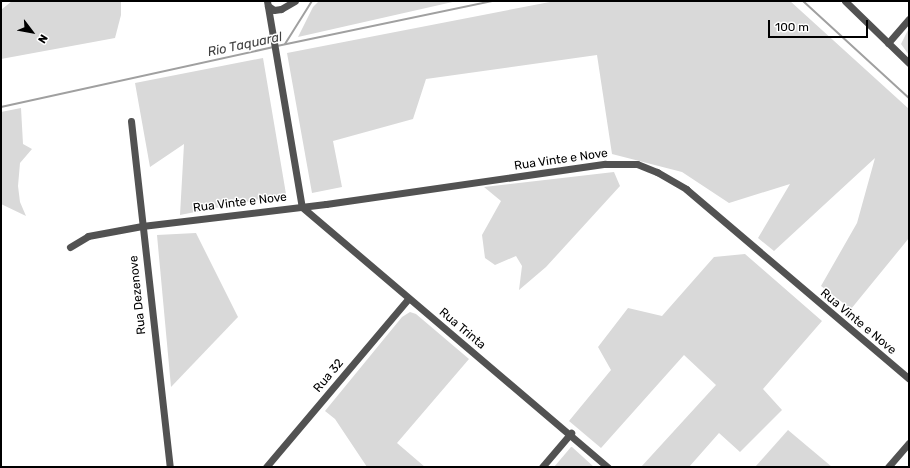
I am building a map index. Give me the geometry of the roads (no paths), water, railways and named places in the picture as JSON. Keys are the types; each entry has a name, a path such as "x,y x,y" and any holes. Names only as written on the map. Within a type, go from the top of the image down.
{"street":[{"path":"268,3 274,10 281,9 295,1"},
{"path":"844,1 909,63"},
{"path":"268,3 302,207"},
{"path":"888,43 909,19"},
{"name":"Rua Dezenove","path":"131,121 170,467"},
{"name":"Rua Vinte e Nove","path":"70,247 88,236 142,226 302,207 605,164 636,164 658,172 686,189 909,380"},
{"name":"Rua Trinta","path":"302,207 408,299 571,433 608,467"},
{"name":"Rua 32","path":"266,467 408,299"},
{"path":"542,467 571,433"},
{"path":"888,467 909,443"}],"waterway":[{"path":"285,44 312,1"},
{"name":"Rio Taquaral","path":"277,46 493,1"},
{"name":"Rio Taquaral","path":"803,1 909,98"},
{"name":"Rio Taquaral","path":"1,107 273,47"}]}
